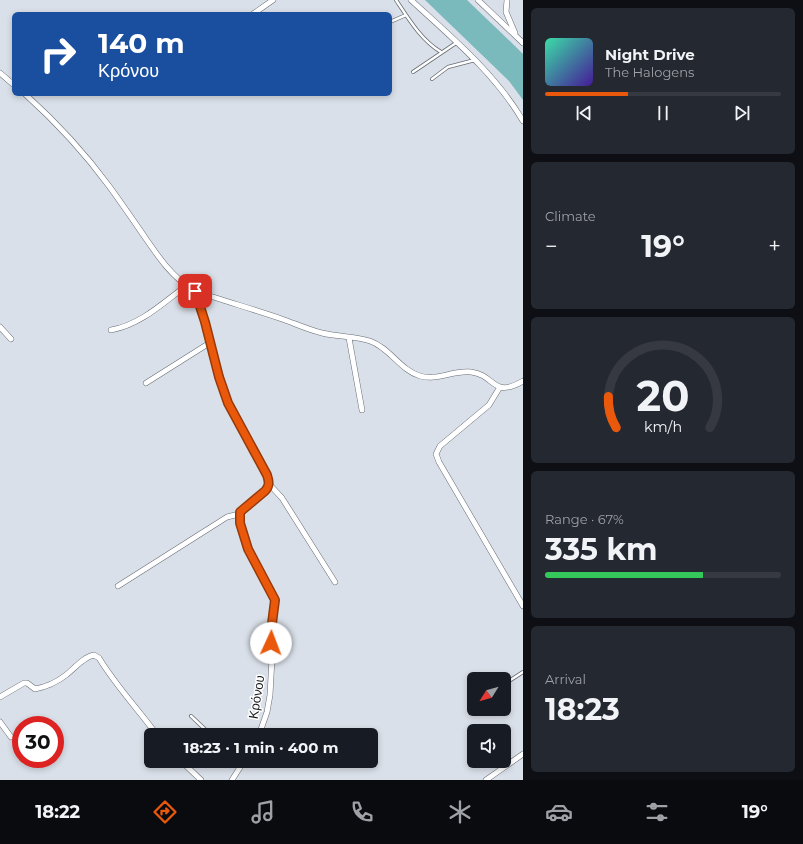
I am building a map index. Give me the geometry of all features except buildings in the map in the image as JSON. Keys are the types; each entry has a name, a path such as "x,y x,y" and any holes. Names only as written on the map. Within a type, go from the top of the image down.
{"street":[{"path":"256,12 272,0"},
{"path":"410,0 476,60 508,98 523,121"},
{"path":"478,0 523,43"},
{"path":"507,0 506,12 516,36"},
{"path":"0,73 12,83"},
{"path":"27,96 81,149 161,259 186,286 195,291 283,319 312,330 330,335 366,340 376,344 407,370 416,375 424,377 472,372 500,387 510,388 523,381"},
{"path":"111,330 135,322 186,286"},
{"path":"195,291 211,342 219,377 228,403 267,475 269,484 282,498 335,582"},
{"path":"0,327 11,339"},
{"path":"349,338 362,410"},
{"path":"146,383 211,342"},
{"path":"500,387 489,406 440,446 436,454 439,462 523,606"},
{"path":"118,586 228,517 239,514 265,491 269,484"},
{"name":"Κρόνου","path":"239,514 240,523 248,549 275,600 271,631 272,658 270,695 267,712 261,728"},
{"path":"0,696 22,683 27,683 35,689 47,686 63,677 91,655 97,656 121,691 152,728"},
{"path":"0,722 12,737"},
{"path":"486,780 523,754"},
{"path":"188,768 201,780"},
{"path":"232,780 239,768"}],"lane":[{"path":"396,0 428,42 440,52"},
{"path":"392,21 406,15"},
{"path":"413,72 456,42"},
{"path":"432,79 448,68 476,60"},
{"path":"511,680 523,672"},
{"path":"191,716 204,728"}],"water":[{"path":"425,0 467,0 523,54 523,100 509,81"}],"route":[{"path":"195,291 211,342 219,377 228,403 267,475 269,482 267,489 240,512 239,519 254,563 275,600 270,637 271,643"}]}
